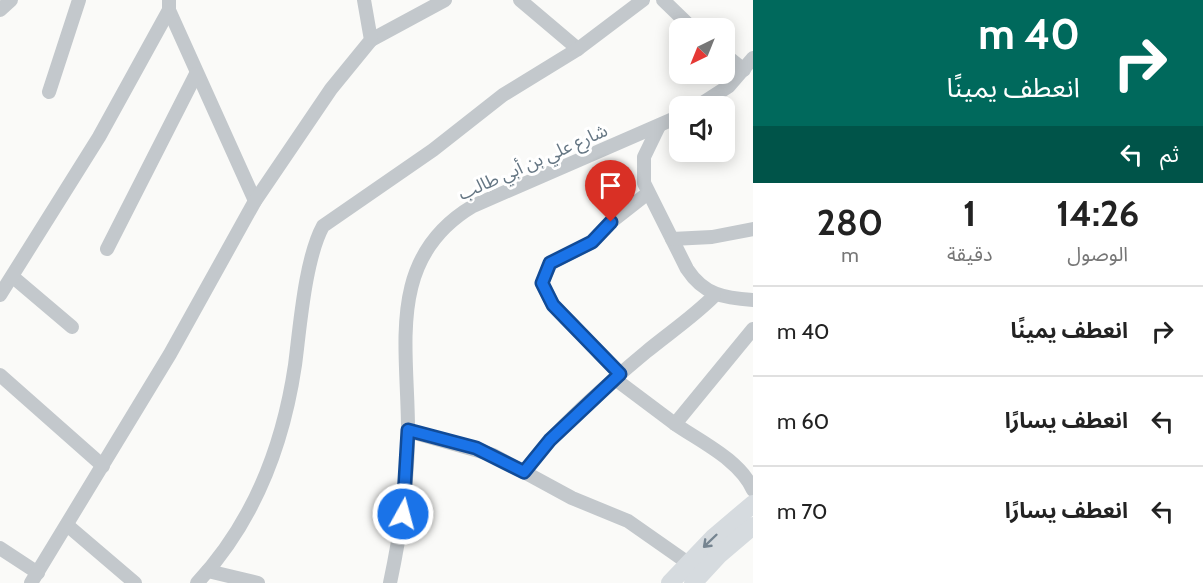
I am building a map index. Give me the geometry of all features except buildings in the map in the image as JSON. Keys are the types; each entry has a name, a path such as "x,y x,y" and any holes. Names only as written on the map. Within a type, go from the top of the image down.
{"main road":[{"path":"670,583 688,563 753,504"},
{"path":"693,583 719,555 753,526"}],"street":[{"path":"0,10 11,0"},
{"path":"49,92 79,0"},
{"path":"364,0 371,40"},
{"path":"0,548 34,578 170,354 255,201 326,96 371,40 445,0"},
{"path":"520,0 578,49"},
{"path":"197,583 241,528 279,434 292,381 301,314 315,245 323,226 433,150 503,95 578,49 643,0"},
{"path":"663,0 682,18"},
{"path":"169,5 196,74 255,201"},
{"path":"0,295 99,137 169,5"},
{"path":"714,96 729,86 753,58"},
{"path":"735,63 744,70"},
{"path":"107,249 196,74"},
{"name":"شارع علي بن أبي طالب","path":"390,583 405,502 408,430 406,313 417,264 433,237 444,226 473,206 669,121"},
{"path":"659,126 644,157 642,172 648,193 693,280 714,296 753,300"},
{"path":"648,193 623,212 592,242 550,263 542,283 553,305 618,376 675,424 744,475 753,490"},
{"path":"672,239 712,237 753,229"},
{"path":"13,277 72,327"},
{"path":"524,472 550,440 618,376 693,316 714,296"},
{"path":"675,424 753,329"},
{"path":"0,375 103,466"},
{"path":"408,430 476,448 572,498 628,521 688,563"},
{"path":"67,525 135,583"},
{"path":"208,571 258,583"}],"route":[{"path":"403,514 408,430 476,448 524,472 550,440 620,374 553,305 542,283 544,273 550,263 592,242 611,222"}]}
